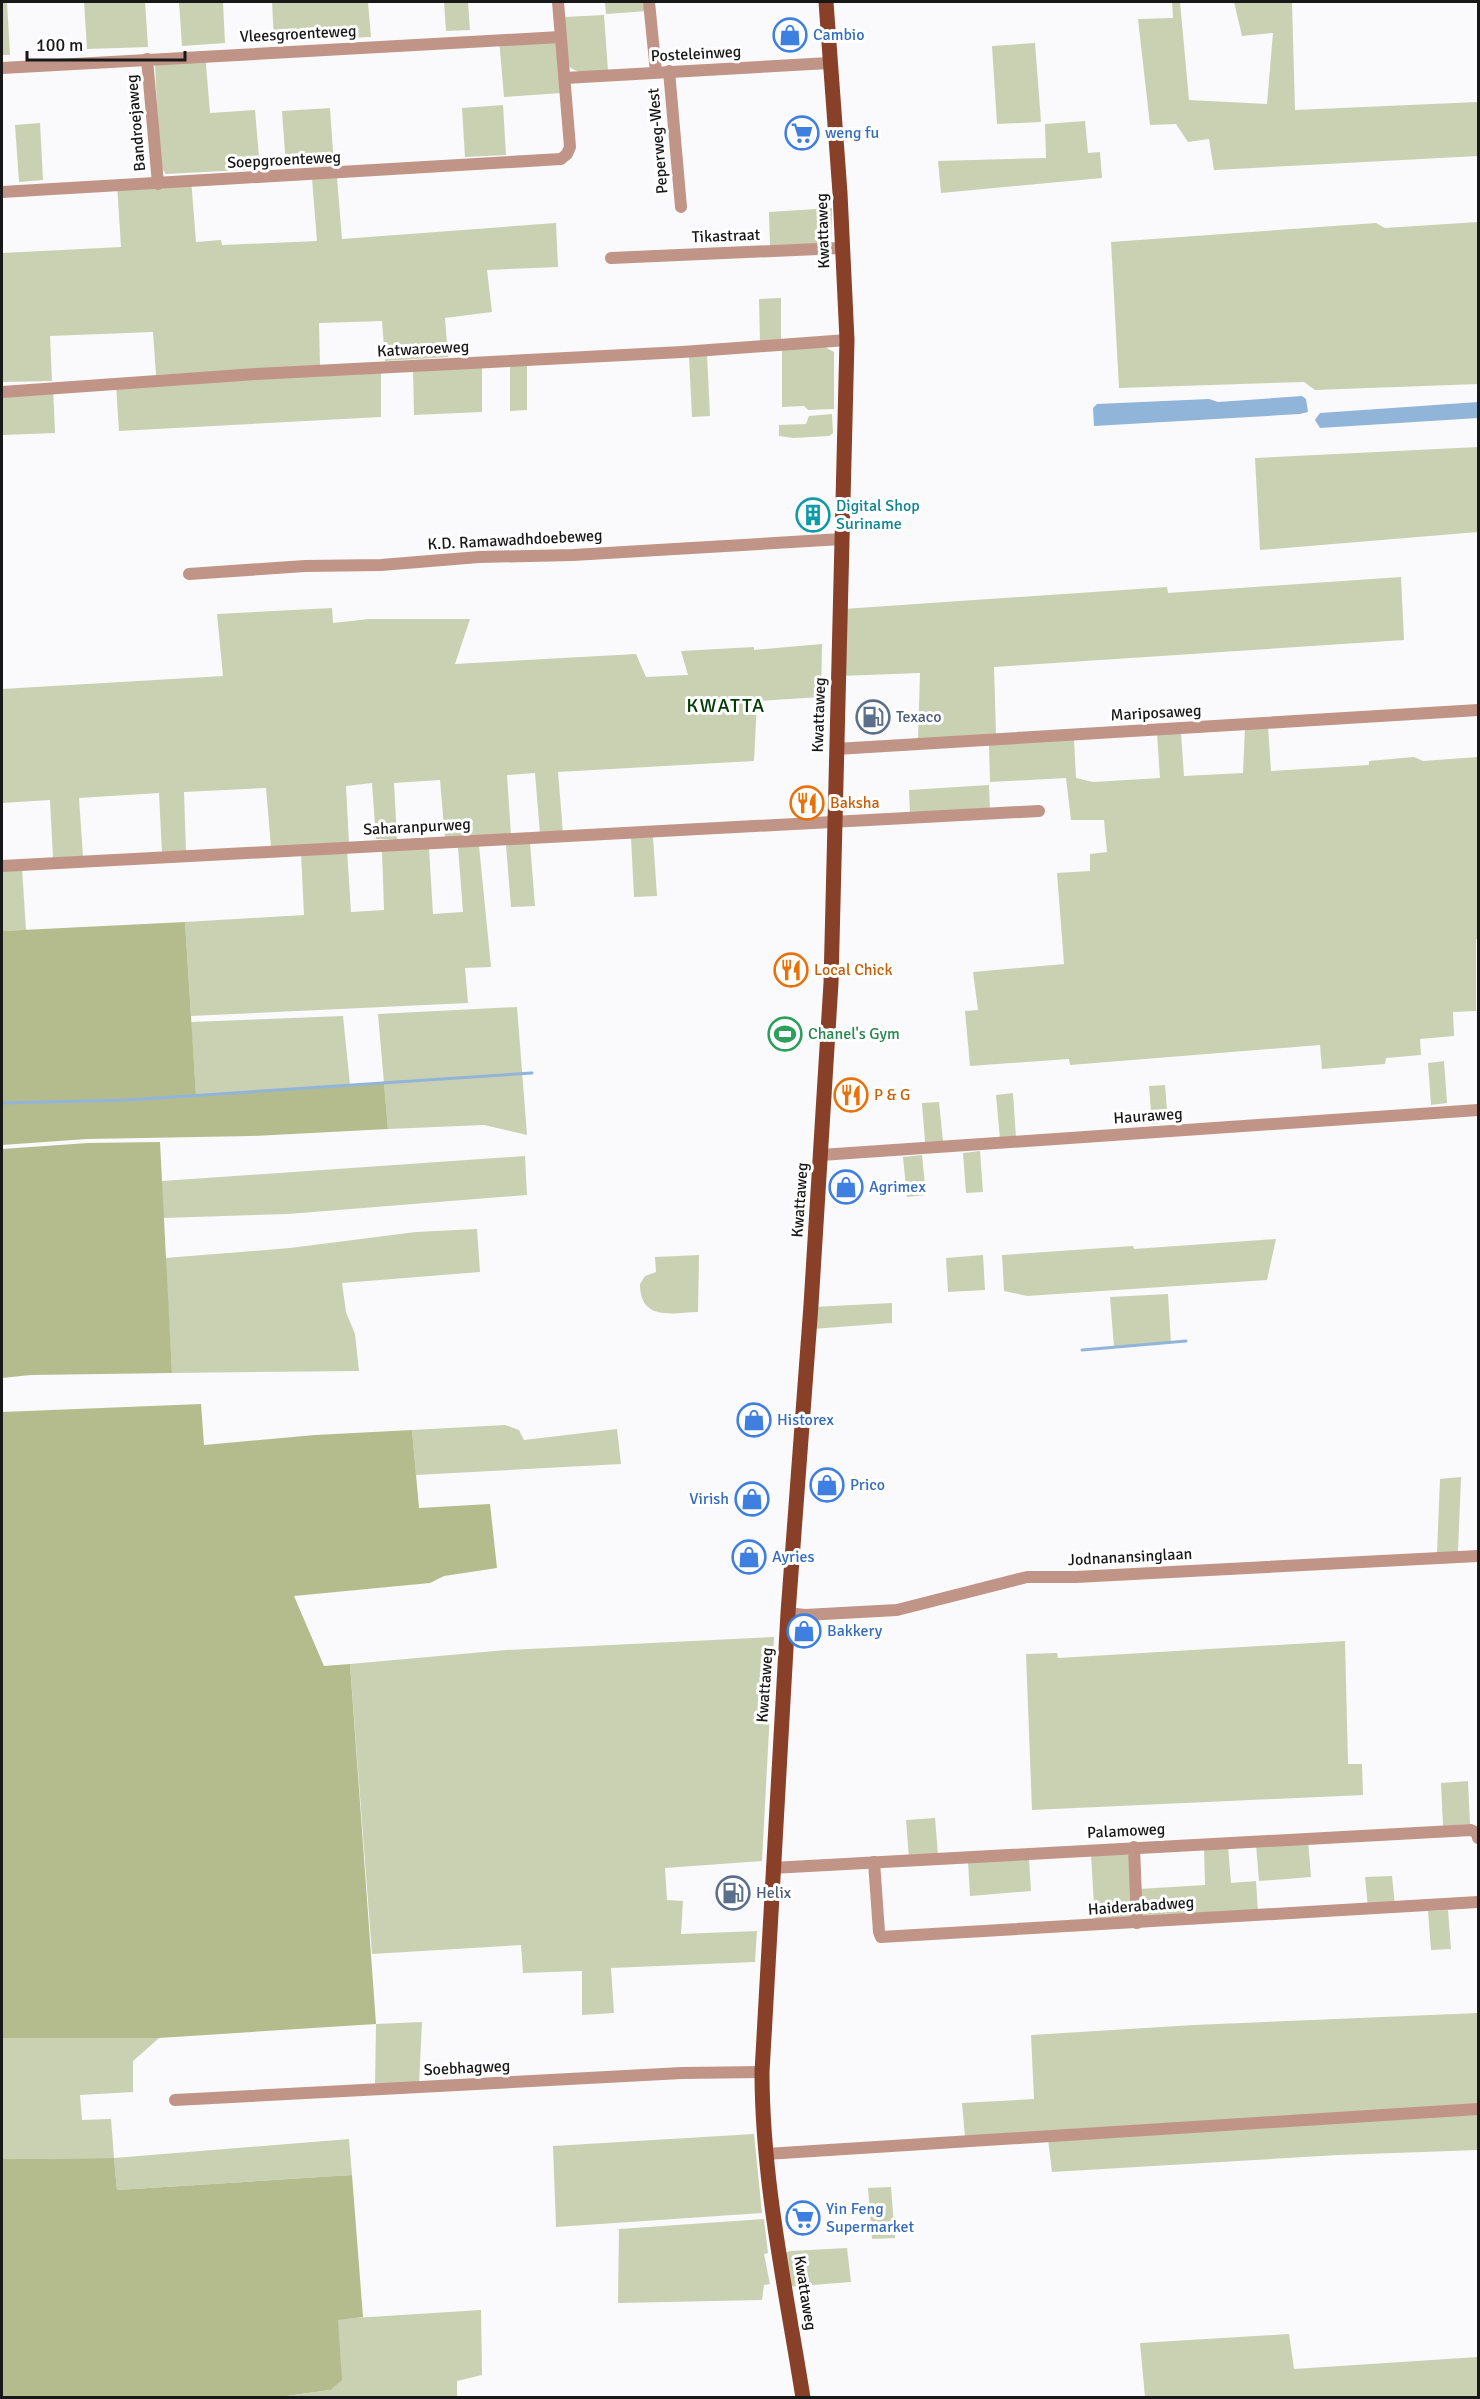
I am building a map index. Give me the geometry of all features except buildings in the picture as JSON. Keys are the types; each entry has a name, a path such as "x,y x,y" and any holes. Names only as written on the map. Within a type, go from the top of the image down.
{"main road":[{"name":"Kwattaweg","path":"803,2397 766,2154 762,2110 762,2072 788,1613 831,983 847,340 826,2"}],"street":[{"path":"558,2 565,78"},
{"path":"650,2 656,72"},
{"name":"Vleesgroenteweg","path":"2,68 560,37"},
{"name":"Bandroejaweg","path":"147,59 158,184"},
{"name":"Posteleinweg","path":"565,78 829,63"},
{"name":"Peperweg-West","path":"669,71 681,207"},
{"name":"Soepgroenteweg","path":"2,192 561,159 570,147 565,78"},
{"name":"Tikastraat","path":"611,258 841,248"},
{"name":"Katwaroeweg","path":"2,392 256,374 682,352 847,340"},
{"name":"K.D. Ramawadhdoebeweg","path":"189,574 842,539"},
{"name":"Mariposaweg","path":"836,749 1479,710"},
{"name":"Saharanpurweg","path":"2,866 1039,812"},
{"name":"Hauraweg","path":"821,1155 1479,1110"},
{"name":"Jodnanansinglaan","path":"788,1613 805,1615 897,1610 1027,1577 1076,1577 1479,1556"},
{"name":"Palamoweg","path":"772,1868 1471,1830 1477,1833 1479,1838"},
{"path":"1134,1847 1137,1923"},
{"name":"Haiderabadweg","path":"873,1862 881,1937 1479,1902"},
{"name":"Soebhagweg","path":"175,2100 672,2073 762,2072"},
{"path":"766,2154 1478,2109"}],"green space":[{"path":"2,2 7,2 10,55 2,55"},
{"path":"84,2 145,2 148,47 87,49"},
{"path":"179,2 223,2 225,43 182,46"},
{"path":"272,2 368,2 371,37 274,41"},
{"path":"444,2 468,2 470,30 446,31"},
{"path":"605,2 647,2 647,11 606,14"},
{"path":"1172,2 1180,2 1189,100 1267,104 1273,33 1242,36 1234,2 1292,2 1295,110 1478,102 1478,156 1214,170 1209,139 1188,142 1176,124 1150,125 1138,19 1173,18"},
{"path":"604,15 608,71 576,71 568,65 564,17"},
{"path":"499,39 556,40 561,93 504,97"},
{"path":"1035,43 1041,122 997,124 992,46"},
{"path":"205,52 210,113 255,110 260,169 166,174 160,166 155,65"},
{"path":"503,105 506,155 465,157 462,108"},
{"path":"330,108 334,166 286,167 282,111"},
{"path":"1085,121 1088,153 1100,152 1102,178 941,193 938,161 1046,158 1045,124"},
{"path":"40,123 43,180 19,182 15,125"},
{"path":"337,178 342,239 556,223 558,267 487,270 492,312 445,318 448,357 385,361 382,321 319,323 320,366 156,375 153,332 50,336 52,381 2,382 2,253 121,247 117,184 191,179 196,242 221,240 222,245 317,241 312,179"},
{"path":"832,208 831,243 770,247 769,212"},
{"path":"1478,222 1478,384 1315,390 1304,382 1119,388 1111,242 1376,223 1385,228"},
{"path":"781,298 781,341 760,342 759,299"},
{"path":"823,346 834,352 834,409 808,410 804,406 782,407 782,348"},
{"path":"707,355 710,416 692,417 689,356"},
{"path":"510,364 527,364 527,410 510,411"},
{"path":"482,366 482,412 414,415 413,369"},
{"path":"381,370 381,417 119,431 116,385"},
{"path":"53,387 55,433 2,435 2,389"},
{"path":"832,414 833,433 829,436 793,438 779,436 779,425 806,424 809,416"},
{"path":"1478,447 1478,532 1260,550 1255,458"},
{"path":"1401,577 1404,640 994,667 996,735 918,740 920,673 840,676 843,609 1167,587 1168,593"},
{"path":"332,608 333,623 369,619 470,619 455,664 636,654 646,677 688,675 681,651 754,647 754,650 822,644 821,697 757,701 754,761 558,772 563,833 540,834 535,773 507,775 511,835 445,839 440,780 394,783 397,839 376,839 372,783 346,786 349,843 271,847 266,788 184,792 186,851 162,853 159,793 79,798 83,857 53,859 50,800 2,803 2,689 223,676 217,614"},
{"path":"1268,726 1271,771 1369,765 1369,761 1414,757 1423,761 1478,757 1476,1011 1453,1012 1454,1036 1420,1039 1421,1055 1386,1058 1385,1064 1322,1069 1320,1045 1070,1065 1069,1059 970,1066 965,1011 978,1010 973,972 1064,964 1057,873 1090,871 1090,854 1107,852 1104,820 1071,820 1066,778 990,782 989,744 1074,739 1076,778 1093,782 1160,778 1157,734 1181,733 1184,776 1243,773 1245,728"},
{"path":"989,785 990,811 910,815 909,790"},
{"path":"653,837 657,896 634,897 631,838"},
{"path":"530,843 535,906 511,907 506,845"},
{"path":"479,846 491,967 465,968 468,1003 191,1016 185,922 304,915 301,853 347,850 351,912 384,910 382,850 429,848 433,914 463,912 458,847"},
{"path":"22,868 26,930 3,931 2,870"},
{"path":"185,922 196,1095 384,1083 388,1129 252,1136 87,1139 2,1145 2,931"},
{"path":"517,1007 527,1135 484,1125 388,1129 378,1014"},
{"path":"343,1016 350,1085 196,1096 191,1022"},
{"path":"1444,1061 1447,1103 1431,1105 1428,1063"},
{"path":"1165,1085 1168,1122 1152,1124 1149,1086"},
{"path":"1013,1093 1016,1138 1000,1139 996,1095"},
{"path":"939,1102 943,1141 925,1142 922,1103"},
{"path":"160,1142 172,1373 31,1375 2,1378 2,1149 88,1143"},
{"path":"980,1151 983,1192 966,1193 963,1153"},
{"path":"922,1155 926,1195 907,1197 903,1157"},
{"path":"525,1156 527,1195 288,1214 162,1218 162,1181"},
{"path":"477,1229 480,1272 342,1283 346,1312 355,1334 359,1371 172,1373 165,1258 290,1248 416,1232"},
{"path":"1276,1239 1267,1280 1027,1296 1004,1291 1002,1255"},
{"path":"699,1255 698,1312 659,1312 645,1304 641,1296 640,1284 645,1276 656,1272 655,1257"},
{"path":"983,1255 985,1290 948,1292 946,1258"},
{"path":"1168,1294 1171,1343 1114,1347 1110,1297"},
{"path":"892,1303 892,1323 812,1329 813,1307"},
{"path":"201,1404 204,1445 315,1435 412,1430 419,1508 490,1504 497,1568 444,1576 430,1583 294,1596 324,1666 350,1664 376,2024 159,2038 2,2038 2,1412"},
{"path":"505,1425 519,1430 524,1440 617,1429 621,1464 416,1475 412,1430"},
{"path":"1461,1477 1458,1552 1437,1553 1440,1479"},
{"path":"774,1637 762,1861 665,1868 667,1900 683,1901 681,1934 757,1931 755,1962 611,1968 614,2013 582,2015 582,1971 523,1973 521,1945 372,1954 350,1664 506,1650"},
{"path":"1345,1641 1348,1764 1362,1764 1363,1795 1032,1810 1026,1654 1057,1653 1058,1658"},
{"path":"1468,1781 1470,1824 1443,1826 1441,1783"},
{"path":"935,1818 938,1855 909,1858 906,1820"},
{"path":"1308,1840 1311,1877 1259,1881 1256,1844"},
{"path":"1228,1846 1231,1883 1256,1881 1258,1912 1144,1917 1141,1914 1139,1889 1205,1885 1204,1847"},
{"path":"1130,1854 1133,1915 1129,1919 1095,1921 1091,1855"},
{"path":"1029,1859 1031,1891 970,1896 968,1862"},
{"path":"1392,1876 1395,1906 1368,1908 1365,1877"},
{"path":"1448,1910 1451,1949 1431,1950 1428,1911"},
{"path":"1478,2013 1478,2150 1338,2155 1052,2172 1047,2131 965,2137 962,2103 1034,2099 1031,2035 1194,2025"},
{"path":"422,2022 419,2085 375,2087 376,2024"},
{"path":"2,2038 159,2038 133,2061 133,2092 80,2095 82,2120 111,2119 114,2158 2,2159"},
{"path":"754,2134 762,2213 556,2227 553,2146"},
{"path":"349,2139 352,2175 117,2190 114,2158"},
{"path":"114,2158 117,2190 352,2175 363,2317 338,2320 342,2380 330,2390 272,2398 2,2397 2,2159"},
{"path":"891,2187 895,2238 872,2239 868,2188"},
{"path":"764,2219 768,2253 764,2254 770,2284 764,2285 762,2300 618,2303 619,2229"},
{"path":"847,2248 851,2282 786,2287 781,2255 790,2251"},
{"path":"481,2310 482,2375 457,2381 457,2397 272,2398 330,2390 338,2319"},
{"path":"1289,2334 1294,2369 1478,2357 1478,2397 1145,2397 1140,2343"}],"water":[{"path":"1302,396 1306,399 1308,412 1300,414 1094,426 1093,408 1097,404 1209,399 1218,402"},
{"path":"1478,402 1478,418 1320,428 1315,420 1320,413"}],"waterway":[{"path":"2,1103 128,1100 532,1073"},
{"path":"1082,1350 1186,1341"}],"place":[{"name":"Cambio","path":"790,35"},
{"name":"weng fu","path":"802,133"},
{"name":"Digital Shop Suriname","path":"813,515"},
{"name":"Texaco","path":"873,717"},
{"name":"Baksha","path":"807,803"},
{"name":"Local Chick","path":"791,970"},
{"name":"Chanel's Gym","path":"785,1034"},
{"name":"P & G","path":"851,1095"},
{"name":"Agrimex","path":"846,1187"},
{"name":"Historex","path":"754,1420"},
{"name":"Prico","path":"827,1485"},
{"name":"Virish","path":"752,1499"},
{"name":"Ayries","path":"749,1557"},
{"name":"Bakkery","path":"804,1631"},
{"name":"Helix","path":"733,1893"},
{"name":"Yin Feng Supermarket","path":"803,2218"}],"district":[{"name":"KWATTA","path":"726,705"}]}
